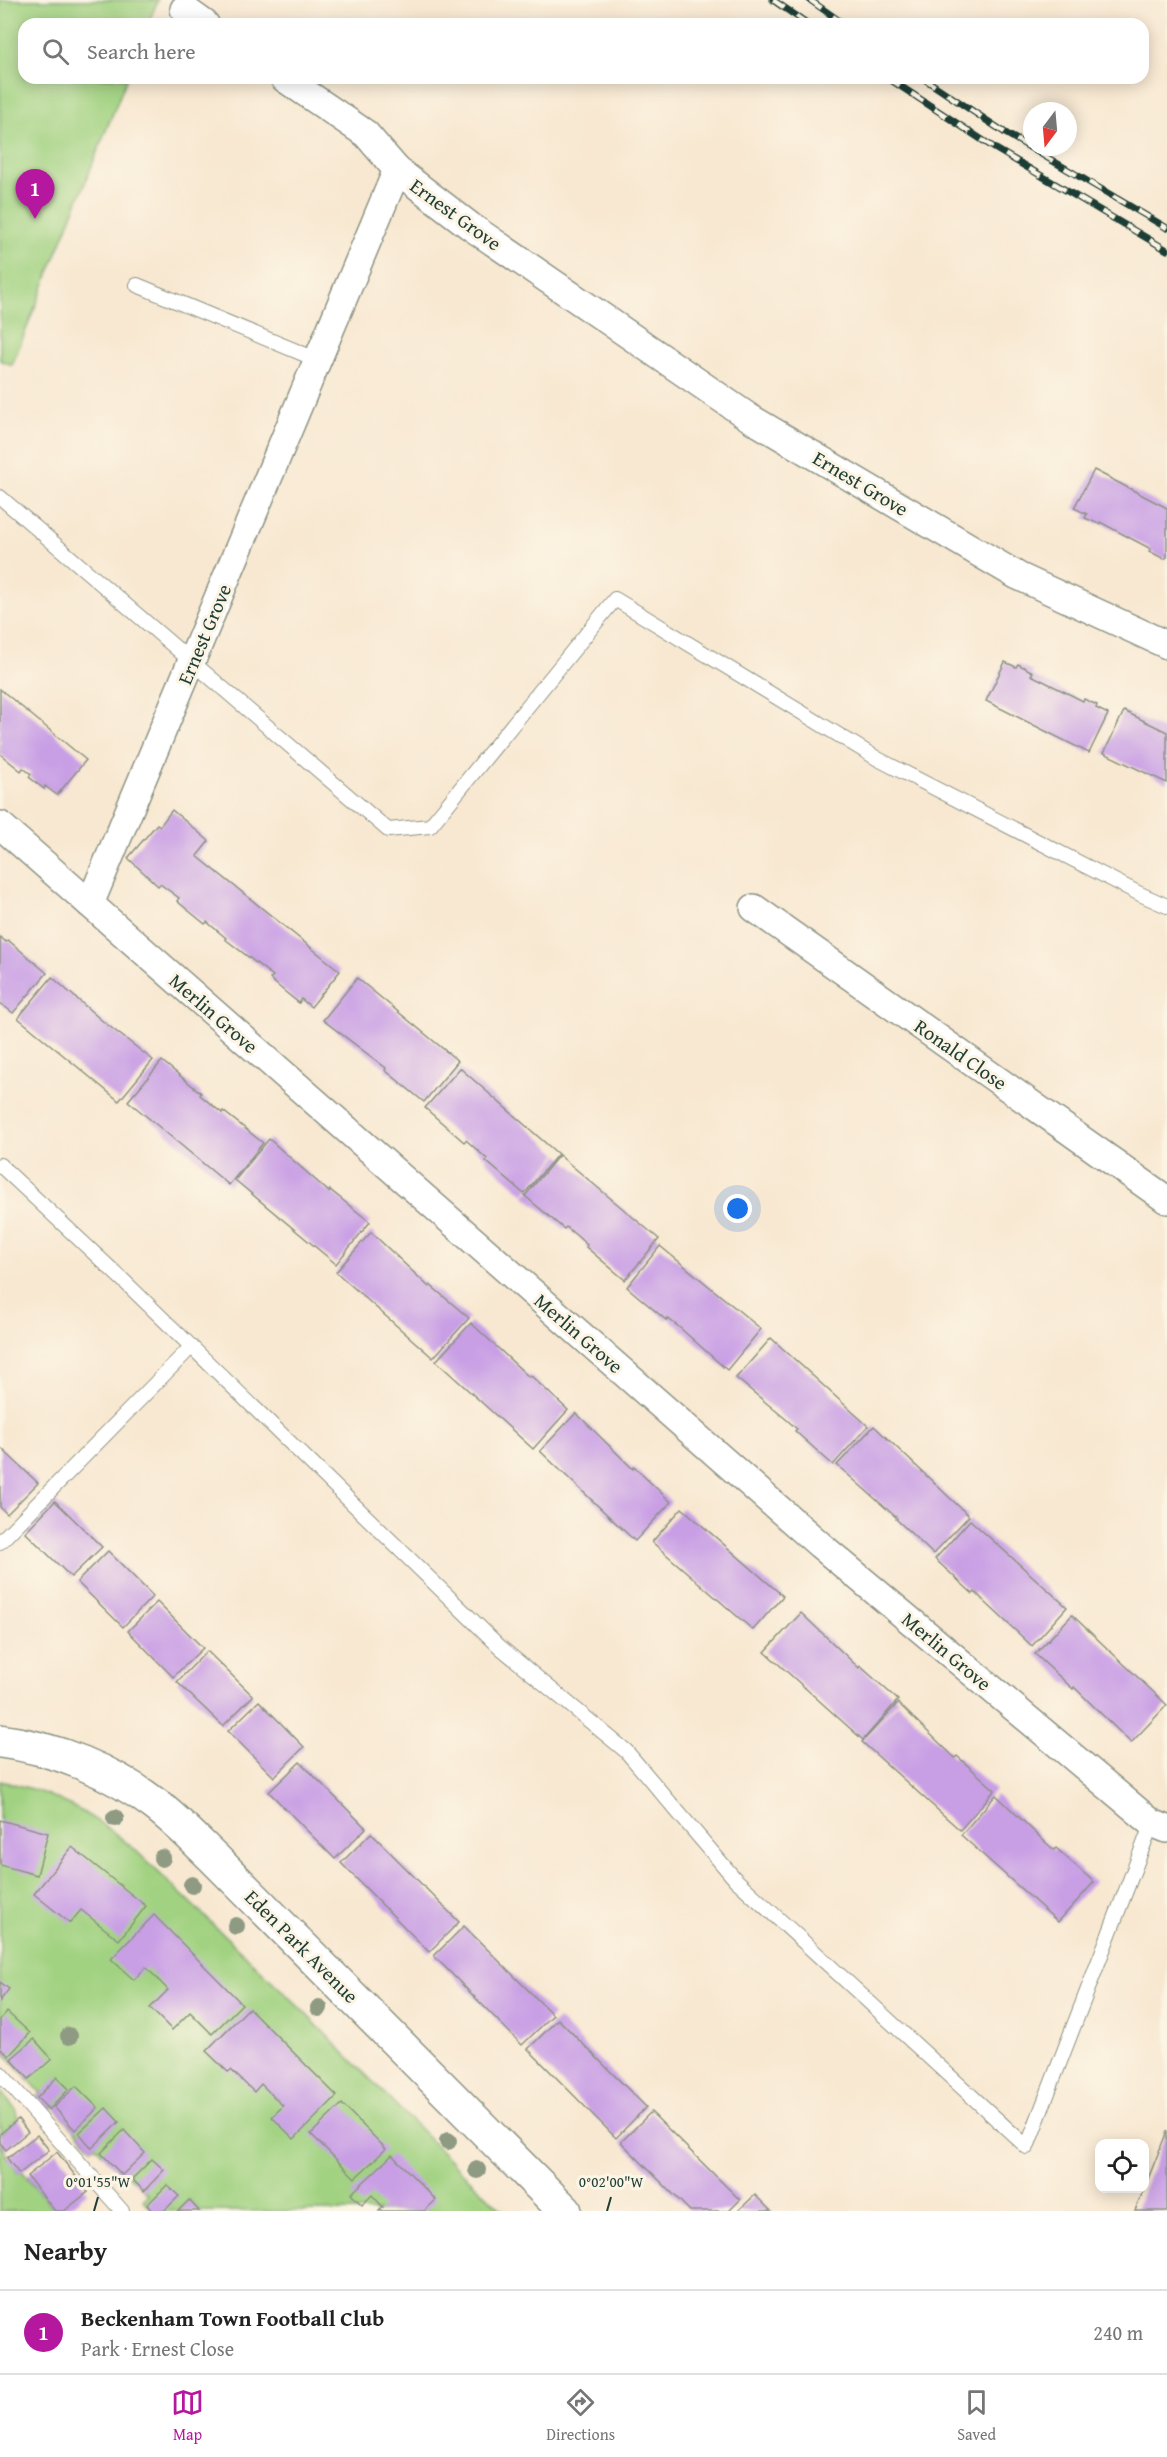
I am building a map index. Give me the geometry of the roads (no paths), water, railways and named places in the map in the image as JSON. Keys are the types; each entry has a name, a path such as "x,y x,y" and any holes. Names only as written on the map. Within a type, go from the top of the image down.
{"street":[{"path":"294,84 366,134 397,170"},
{"name":"Ernest Grove","path":"90,904 397,170 470,226 750,418 1018,576 1167,645"},
{"name":"Merlin Grove","path":"0,825 820,1545 1159,1826"},
{"name":"Ronald Close","path":"754,908 1167,1200"},
{"name":"Eden Park Avenue","path":"0,1740 49,1751 85,1765 129,1786 156,1805 214,1858 565,2211"}],"lane":[{"path":"136,285 318,360"},
{"path":"0,497 388,830 430,826 615,599 878,759 1167,906"},
{"path":"0,1165 500,1647 626,1751 735,1880 1027,2147 1159,1826"},
{"path":"0,1542 191,1347"},
{"path":"0,2073 122,2211"}],"railway":[{"path":"773,0 799,18"},
{"path":"810,0 836,18"},
{"path":"897,84 996,149 1167,250"},
{"path":"932,84 1007,134 1167,228"}],"place":[{"name":"Beckenham Town Football Club","path":"35,219"}]}
